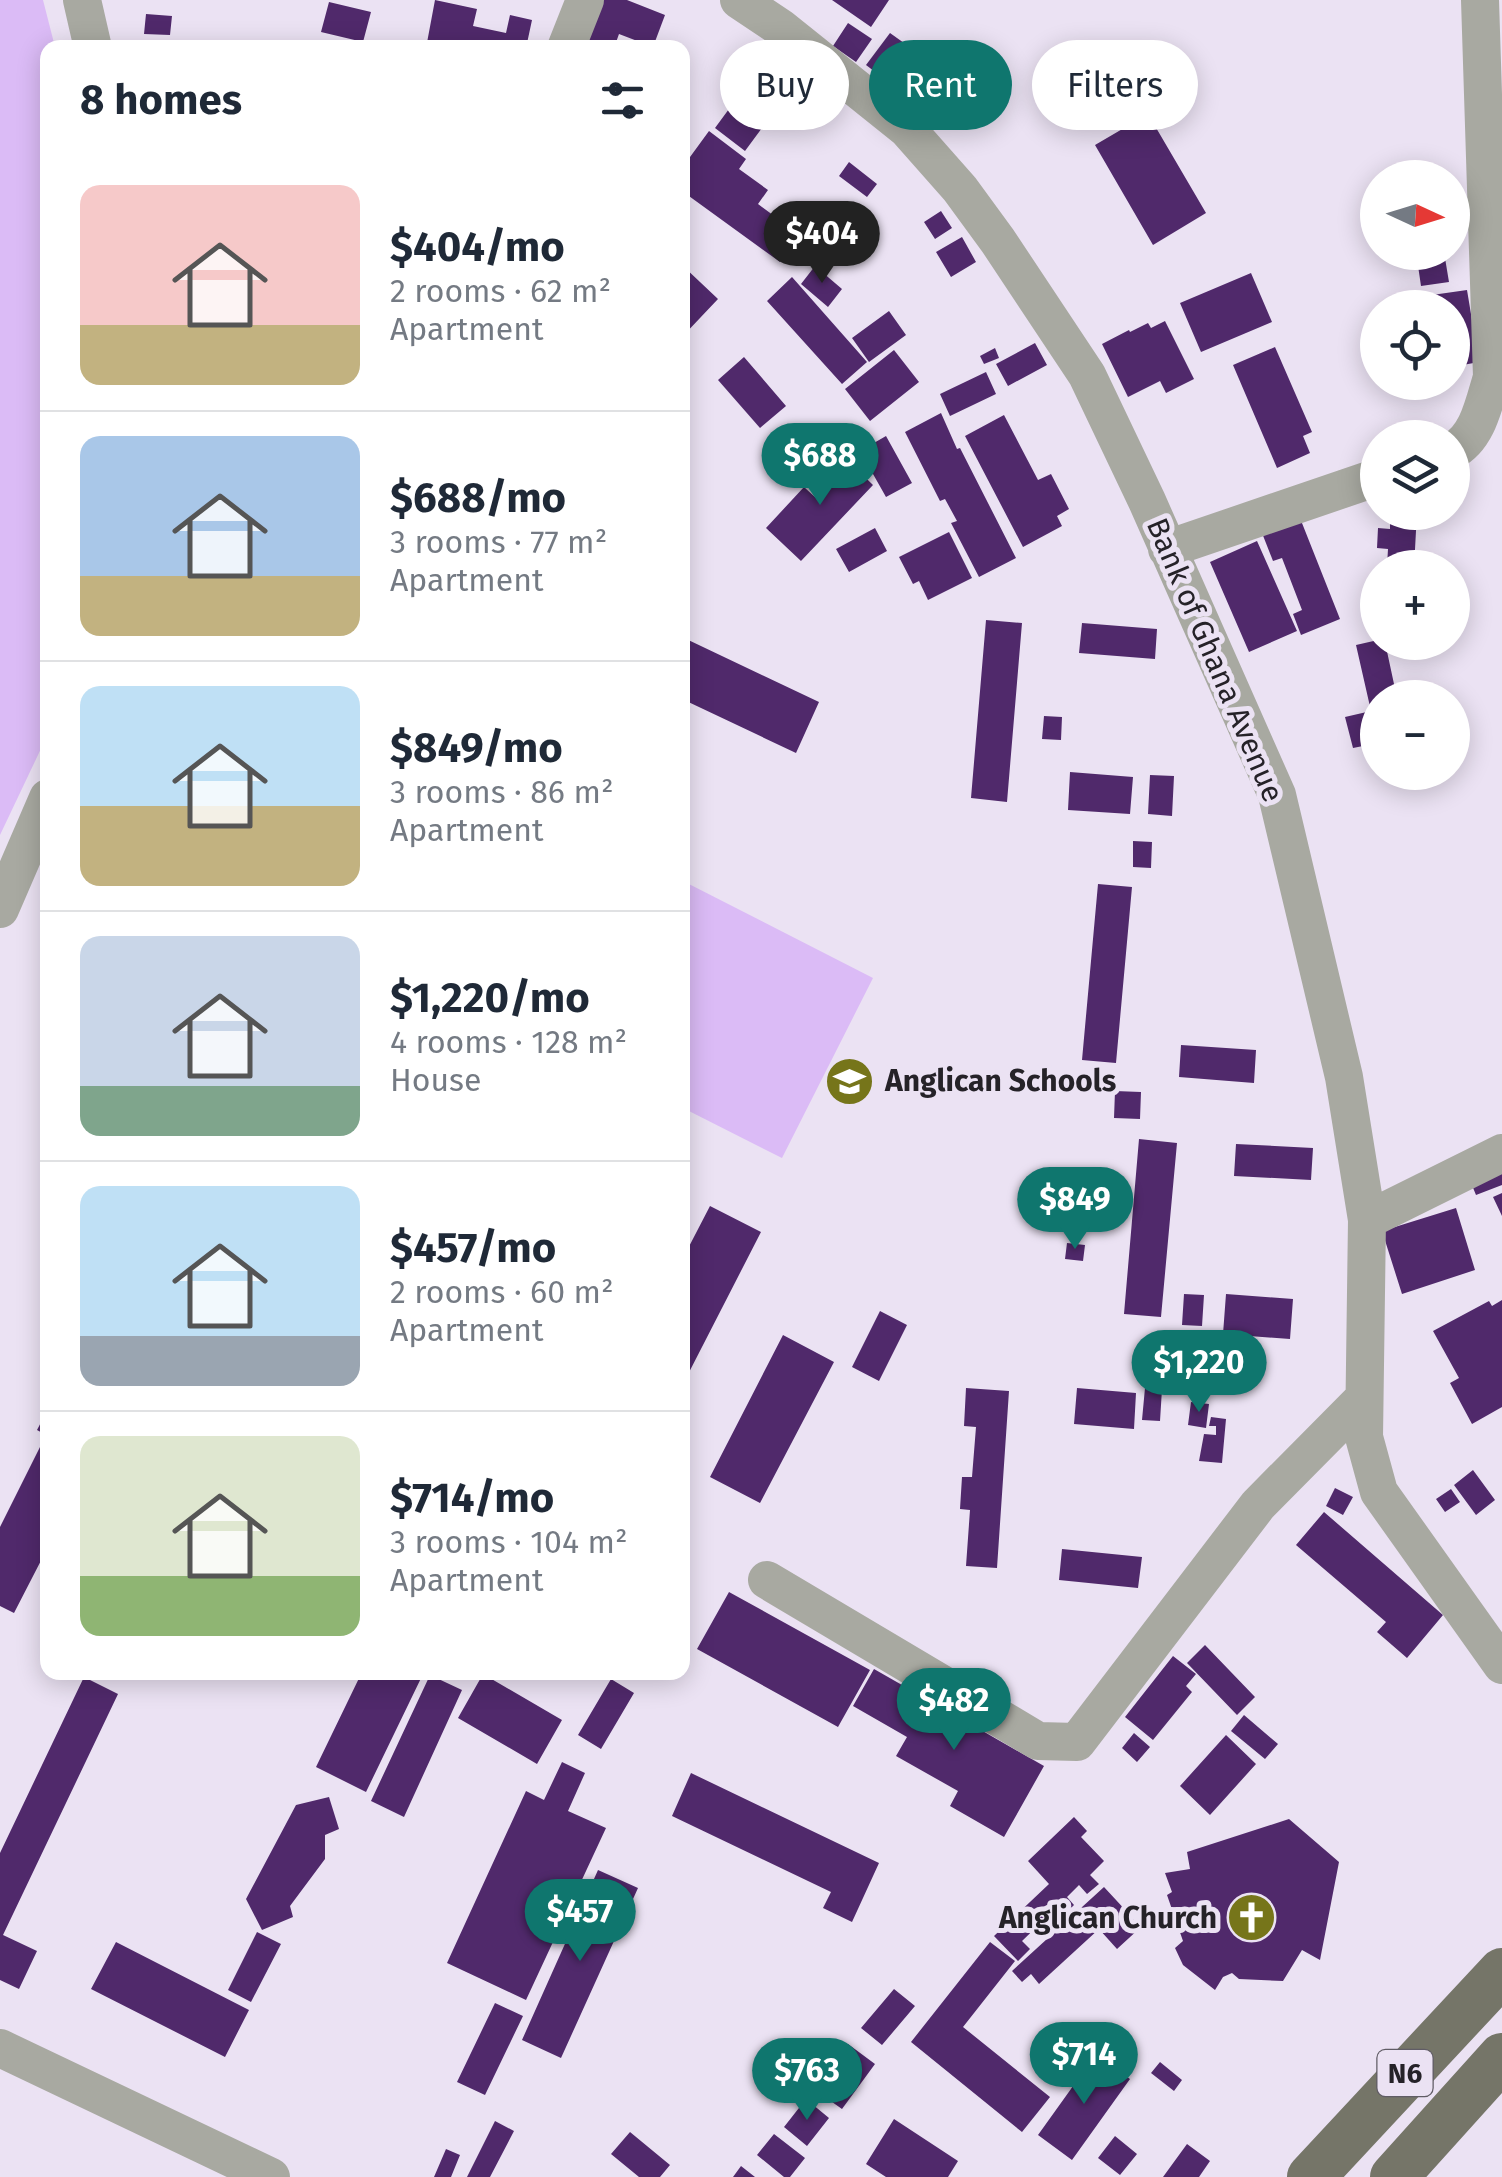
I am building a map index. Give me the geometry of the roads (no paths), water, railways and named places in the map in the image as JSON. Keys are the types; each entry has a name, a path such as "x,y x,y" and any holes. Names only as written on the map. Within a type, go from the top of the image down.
{"main road":[{"name":"N6","path":"1310,2177 1502,1972"},
{"name":"N6","path":"1394,2177 1502,2057"}],"street":[{"path":"82,0 91,40"},
{"path":"569,40 585,0"},
{"name":"Bank of Ghana Avenue","path":"738,0 781,28 907,129 960,189 1086,376 1167,548 1277,795 1344,1077 1367,1220 1362,1400 1364,1437 1378,1492 1502,1664"},
{"path":"1470,433 1479,420 1492,377 1480,0"},
{"path":"1167,548 1360,484"},
{"path":"0,909 40,816"},
{"path":"1367,1220 1502,1154"},
{"path":"768,1580 1038,1741 1077,1742 1258,1505 1362,1400"},
{"path":"0,2048 271,2177"}],"place":[{"name":"Anglican Schools","path":"850,1081"},
{"name":"Anglican Church","path":"1252,1918"}]}
